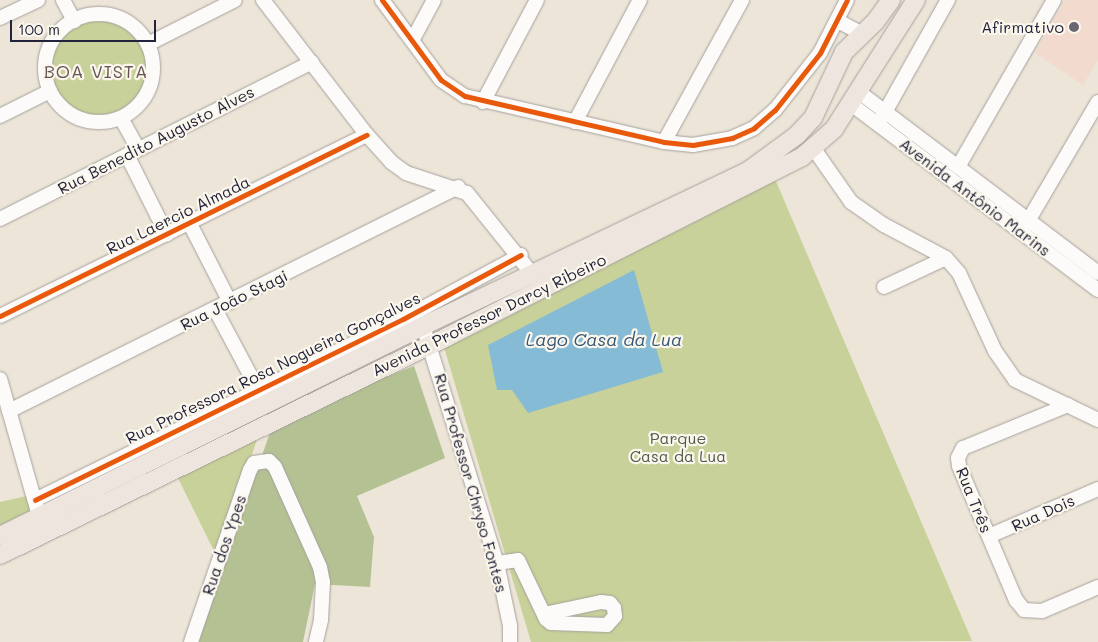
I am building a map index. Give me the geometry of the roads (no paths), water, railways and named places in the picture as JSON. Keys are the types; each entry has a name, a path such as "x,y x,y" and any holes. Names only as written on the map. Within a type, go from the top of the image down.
{"main road":[{"name":"Avenida Professor Darcy Ribeiro","path":"0,536 423,326 748,171 796,136 813,118 829,88 840,58 891,0"},
{"name":"Avenida Professor Darcy Ribeiro","path":"0,555 724,198 814,149 858,94 916,0"},
{"path":"829,88 836,98 858,94 871,51 869,41 862,34"},
{"path":"813,118 814,149"}],"street":[{"path":"0,18 38,0"},
{"path":"63,0 74,21"},
{"path":"148,44 236,0"},
{"path":"263,0 367,135 401,170 458,187 476,201 521,255 533,275"},
{"path":"382,0 413,38 441,80 465,96 483,102 664,142 714,143 754,128 776,110 820,53 838,21 847,0"},
{"path":"413,38 434,0"},
{"path":"483,102 537,0"},
{"path":"575,122 640,0"},
{"path":"664,142 742,0"},
{"path":"881,119 948,0"},
{"path":"958,167 1054,0"},
{"path":"102,15 116,17 129,23 148,44 154,72 150,87 134,110 121,118 105,122 80,118 60,105 50,91 46,75 49,51 61,30 74,21 102,15"},
{"path":"838,21 862,34"},
{"path":"820,53 833,53 840,58"},
{"name":"Rua Benedito Augusto Alves","path":"0,218 312,62"},
{"path":"0,116 50,91"},
{"name":"Avenida Antônio Marins","path":"858,94 881,119 1025,227 1098,273"},
{"path":"1025,227 1098,102"},
{"path":"121,118 167,235"},
{"name":"Avenida Antônio Marins","path":"881,119 958,167 1098,290"},
{"name":"Rua Laercio Almada","path":"0,316 190,224 367,135"},
{"path":"814,149 843,192 861,211 946,258 959,273 971,294 1006,370 1026,386 1098,420"},
{"name":"Rua João Stagi","path":"9,411 458,187"},
{"path":"190,224 230,302"},
{"name":"Rua Professora Rosa Nogueira Gonçalves","path":"35,500 403,319 521,255"},
{"path":"884,287 946,258"},
{"path":"215,309 266,404"},
{"name":"Rua Professor Chryso Fontes","path":"423,326 497,563 510,626 510,642"},
{"path":"0,379 40,517"},
{"name":"Rua Três","path":"1068,405 960,452 959,466 1020,607 1029,612 1042,611 1098,587"},
{"name":"Rua dos Ypes","path":"191,642 250,470 254,464 269,461 275,466 320,567 323,582 321,620 316,642"},
{"name":"Rua Dois","path":"989,536 1098,489"},
{"path":"497,563 518,560 544,614"}],"water":[{"name":"Lago Casa da Lua","path":"634,270 663,372 528,413 512,390 497,390 488,345"}],"place":[{"name":"Afirmativo","path":"1074,27"}],"district":[{"name":"BOA VISTA","path":"96,71"}],"park label":[{"name":"Parque Casa da Lua","path":"678,447"}]}
